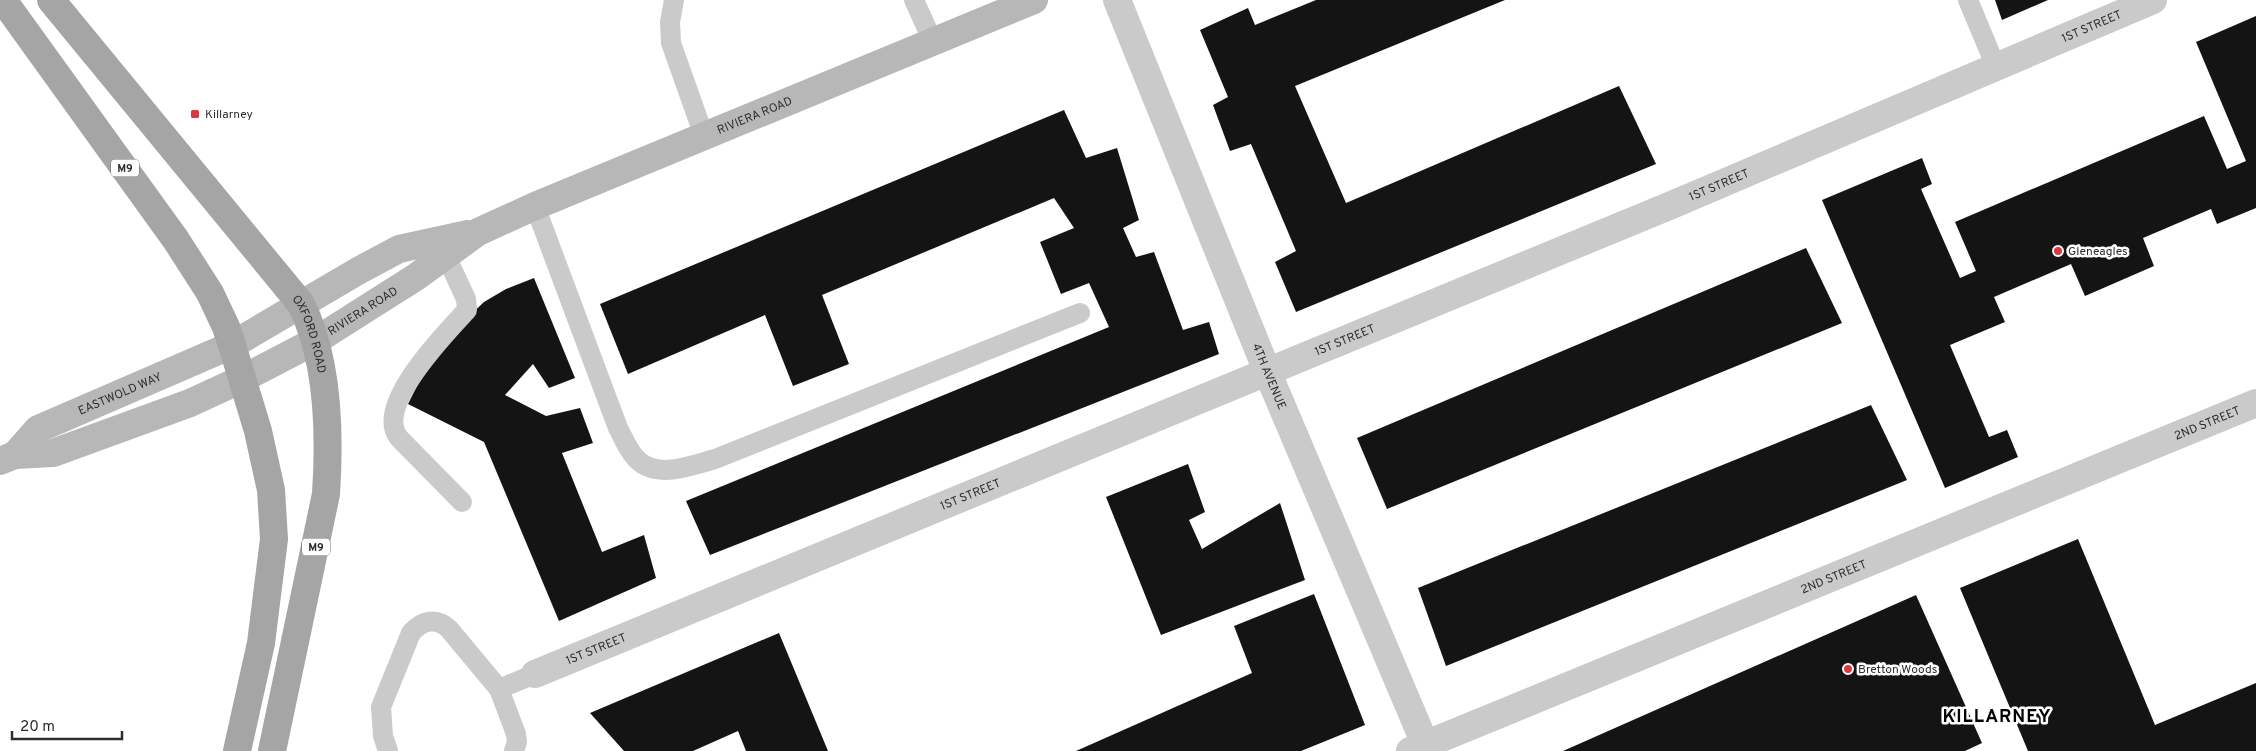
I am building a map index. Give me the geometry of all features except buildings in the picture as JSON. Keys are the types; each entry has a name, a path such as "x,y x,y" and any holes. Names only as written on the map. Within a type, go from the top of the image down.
{"main road":[{"name":"M9","path":"3,0 176,240 210,293 232,345 258,431 271,490 274,540 260,643 238,751"},
{"name":"OXFORD ROAD","path":"51,0 301,304 308,318 315,341 327,424 328,462 326,494 272,751"},
{"name":"RIVIERA ROAD","path":"242,379 315,341 442,248 535,206 1034,0"},
{"name":"RIVIERA ROAD","path":"232,345 399,249 442,248"},
{"name":"EASTWOLD WAY","path":"8,458 38,429 232,345"},
{"name":"EASTWOLD WAY","path":"8,458 53,453 190,403 242,379"}],"street":[{"name":"4TH AVENUE","path":"1116,0 1421,749"},
{"name":"1ST STREET","path":"535,674 1674,204 2153,0"},
{"name":"2ND STREET","path":"1421,749 2256,403"}],"lane":[{"path":"674,0 670,22 671,43 704,136"},
{"path":"914,0 933,42"},
{"path":"1968,0 1996,67"},
{"path":"535,206 618,428 634,457 651,469 673,470 715,459 1080,313"},
{"path":"442,248 466,299 467,310 443,335 413,375 395,409 392,427 399,438 462,502"},
{"path":"388,751 383,736 381,707 412,633 422,623 430,621 444,624 498,689 516,734 517,742 514,751"},
{"path":"498,689 535,674"}],"place":[{"name":"Killarney","path":"195,114"},
{"name":"Gleneagles","path":"2058,251"},
{"name":"Bretton Woods","path":"1848,669"}],"district":[{"name":"KILLARNEY","path":"1997,716"}]}
